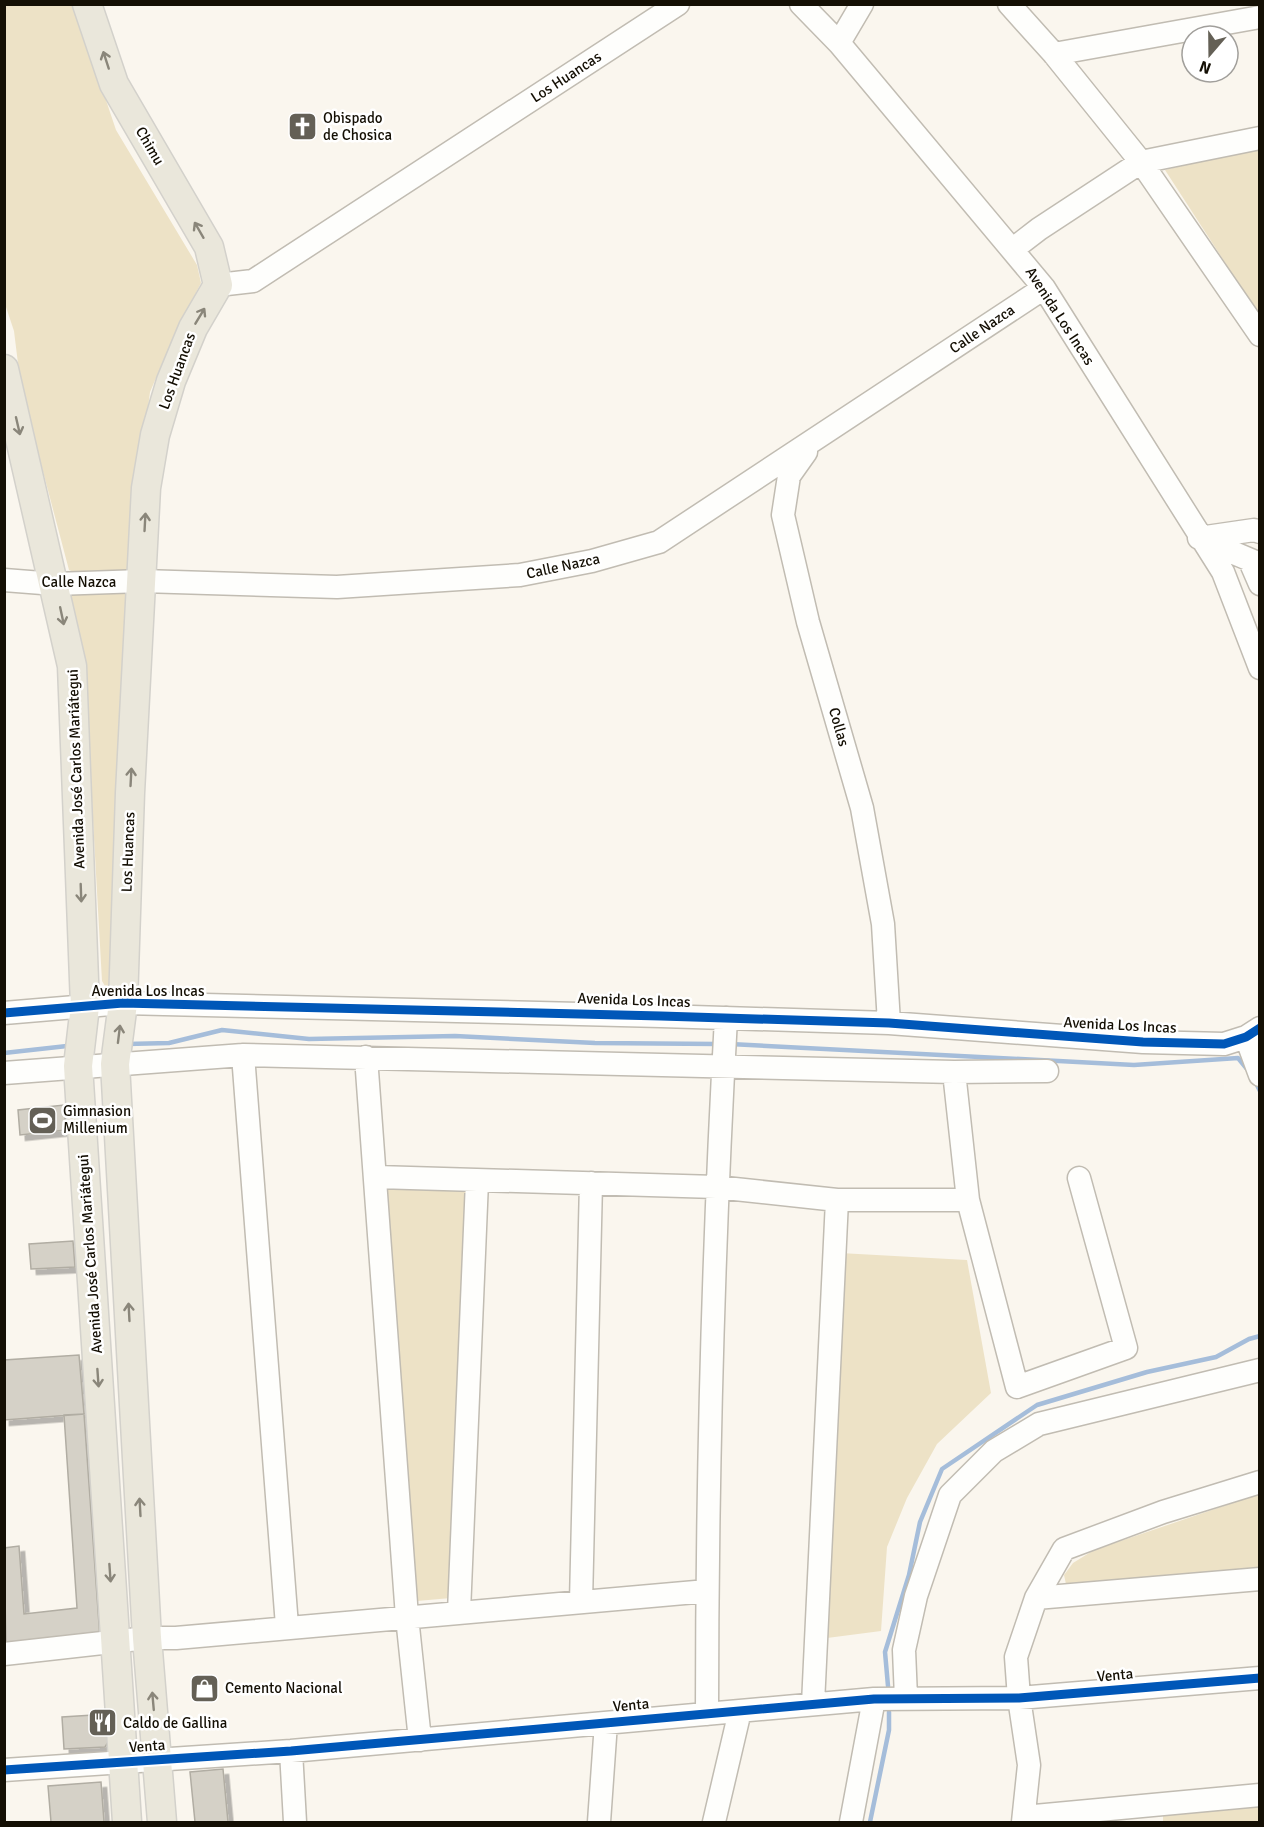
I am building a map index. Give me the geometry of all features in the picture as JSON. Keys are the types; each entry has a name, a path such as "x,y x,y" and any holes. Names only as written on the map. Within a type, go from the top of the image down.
{"main road":[{"name":"Chimu","path":"87,4 114,84 209,247 218,285"},
{"name":"Los Huancas","path":"123,1003 130,793 146,489 155,435 171,381 193,328 218,285"},
{"name":"Avenida José Carlos Mariátegui","path":"4,369 72,666 85,1006 78,1066 127,1822"},
{"path":"123,1003 115,1064 147,1638 162,1822"}],"street":[{"name":"Los Huancas","path":"218,285 253,281 678,4"},
{"name":"Avenida Los Incas","path":"801,4 839,44 1044,288 1199,538 1223,572 1260,668"},
{"path":"839,44 862,4"},
{"path":"1009,4 1054,54 1141,162 1260,335"},
{"path":"1054,54 1260,17"},
{"path":"1013,249 1141,162 1260,138"},
{"name":"Calle Nazca","path":"4,580 55,584 142,581 337,587 520,575 592,561 659,542 1044,288"},
{"name":"Collas","path":"813,442 789,476 783,515 808,622 862,808 883,924 889,1023"},
{"path":"1199,538 1254,530 1260,532"},
{"path":"1199,538 1255,562 1260,584"},
{"name":"Avenida Los Incas","path":"4,1013 123,1003 889,1023 1143,1042 1224,1044 1252,1033"},
{"path":"707,1714 707,1591 716,1186 726,1018"},
{"path":"1252,1033 1260,1075"},
{"path":"243,1055 287,1626"},
{"path":"4,1073 243,1055 954,1072 1047,1071"},
{"path":"366,1057 377,1177 407,1617 420,1740"},
{"path":"954,1072 968,1200 1017,1388 1126,1348 1079,1178"},
{"path":"377,1177 716,1186 837,1200 968,1200"},
{"path":"459,1612 477,1181"},
{"path":"580,1602 591,1183"},
{"path":"813,1704 837,1200"},
{"path":"906,1698 904,1650 916,1596 950,1495 994,1451 1039,1425 1260,1370"},
{"path":"1260,1482 1163,1512 1064,1549 1036,1598 1016,1657 1019,1698 1029,1765 1023,1820 1260,1795"},
{"path":"1036,1598 1260,1579"},
{"path":"4,1654 147,1638 176,1638 287,1626 707,1591"},
{"name":"Venta","path":"4,1770 291,1751 874,1699 1019,1698 1260,1678"},
{"path":"850,1822 874,1699"},
{"path":"714,1822 740,1711"},
{"path":"599,1822 606,1723"},
{"path":"291,1751 295,1822"}],"shaded area":[{"path":"4,5 74,5 116,130 197,265 201,283 177,329 150,392 141,463 137,569 83,576 69,570 21,388 14,331 4,301"},
{"path":"1259,147 1259,315 1165,170"},
{"path":"68,588 146,591 112,990 102,981 90,766"},
{"path":"385,1185 472,1187 451,1598 417,1601"},
{"path":"840,1253 967,1260 991,1393 937,1444 907,1498 887,1547 881,1631 827,1638"},
{"path":"1259,1494 1259,1571 1066,1584 1064,1575 1073,1563 1094,1550"},
{"path":"1259,1805 1259,1822 1163,1822 1163,1813"}],"building":[{"name":"Gimnasion Millenium","path":"64,1105 66,1130 20,1135 18,1110"},
{"path":"73,1241 75,1267 31,1269 29,1244"},
{"path":"79,1355 84,1414 4,1420 4,1360"},
{"path":"84,1414 100,1638 6,1645 4,1548 19,1546 24,1614 77,1608 64,1415"},
{"path":"109,1714 110,1739 105,1747 64,1749 62,1717"},
{"path":"223,1769 228,1822 195,1822 190,1772"},
{"path":"101,1782 104,1822 51,1822 48,1786"}],"waterway":[{"path":"127,1044 169,1043 222,1030 309,1039 455,1036 595,1043 717,1044"},
{"path":"730,1044 1134,1065 1238,1058 1247,1069"},
{"path":"4,1053 67,1046"},
{"path":"1255,1081 1260,1091"},
{"path":"888,1686 885,1652 909,1575 920,1522 942,1469 1037,1405 1147,1372 1216,1357 1249,1339 1260,1336"},
{"path":"870,1822 889,1730 889,1712"}],"cycle path":[{"path":"4,1013 123,1003 661,1016 889,1023 1143,1042 1224,1044 1246,1037 1260,1028"},
{"path":"4,1770 291,1751 874,1699 1019,1698 1260,1678"}],"place":[{"name":"Obispado de Chosica","path":"302,127"},
{"name":"Gimnasion Millenium","path":"42,1120"},
{"name":"Cemento Nacional","path":"204,1688"},
{"name":"Caldo de Gallina","path":"102,1723"}]}
